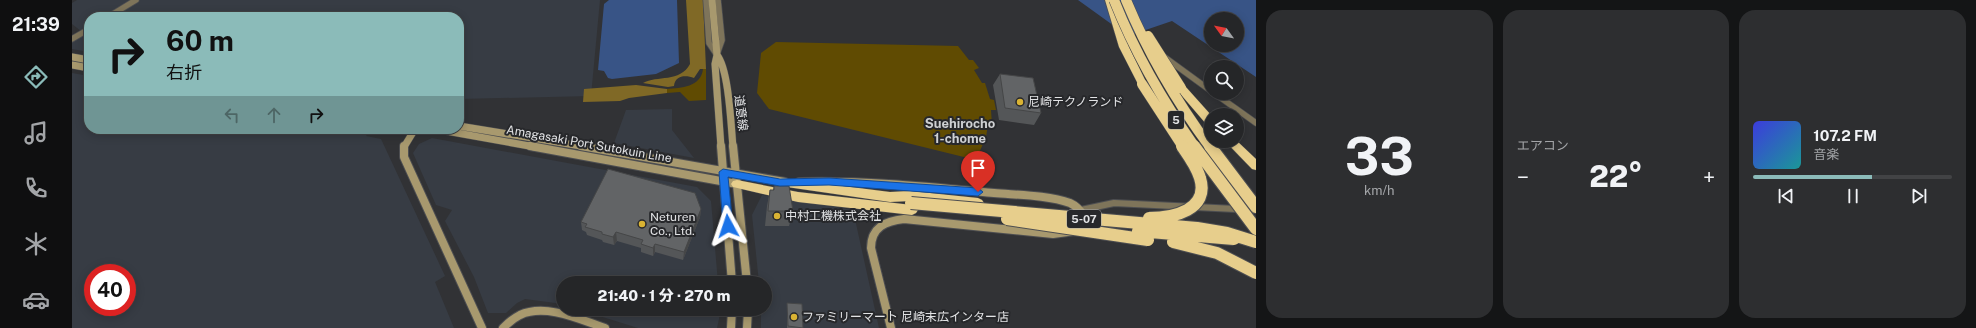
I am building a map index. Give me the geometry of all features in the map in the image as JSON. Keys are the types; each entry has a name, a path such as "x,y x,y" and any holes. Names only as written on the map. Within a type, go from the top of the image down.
{"highway":[{"name":"5-07","path":"737,179 798,197 1148,218 1175,216 1192,208 1202,195 1202,185 1199,175 1132,65 1124,47 1109,0"},
{"name":"5","path":"1114,0 1126,32 1158,92 1184,132 1256,229"},
{"name":"5","path":"1126,0 1140,35 1174,94 1200,132 1256,207"},
{"path":"1130,0 1148,37 1173,76 1204,114"},
{"path":"1237,148 1256,166"},
{"name":"5-07","path":"780,182 890,197 911,203 1113,236 1194,245 1226,256 1256,273"},
{"name":"5-07","path":"911,203 1139,225 1208,229 1235,234 1256,242"},
{"name":"5-07","path":"1005,218 1211,238 1239,239 1256,235"}],"street":[{"path":"116,12 136,0"},
{"path":"706,0 709,43 717,55"},
{"name":"道意線","path":"712,0 717,55 715,64 716,95 731,276"},
{"path":"717,55 722,40 718,0"},
{"path":"72,39 84,32"},
{"path":"1139,39 1204,86"},
{"name":"道意線","path":"717,55 721,60 728,96 746,276"},
{"path":"72,57 84,59"},
{"path":"72,65 84,67"},
{"path":"1224,100 1256,123"},
{"name":"Amagasaki Port Sutokuin Line","path":"464,127 560,142 723,172 737,179"},
{"path":"411,134 404,147 404,156 482,328"},
{"name":"Amagasaki Port Sutokuin Line","path":"462,134 724,182 737,179"},
{"path":"737,179 780,182 829,181 948,188 1062,200 1081,210 1085,217 1083,224 1072,232 1063,234 904,219 885,222 878,227 871,242 892,328"},
{"path":"1081,210 1098,205 1114,203 1256,210"},
{"path":"503,328 513,319 524,314 536,312 562,315 605,328"},
{"path":"731,328 732,316"},
{"path":"747,328 748,316"}],"shaded area":[{"path":"77,0 132,0 112,12 84,12 84,29 81,31 72,24 72,3"},
{"path":"140,0 600,0 591,96 464,99 464,12 120,12"},
{"path":"686,0 703,0 706,69 700,69 694,78 684,76 679,78 676,80 674,86 668,87 643,83 680,74 686,70 690,64"},
{"path":"84,34 84,51 72,49 72,42"},
{"path":"776,42 958,46 969,60 973,60 979,68 974,70 982,83 985,83 990,99 994,100 996,110 991,110 992,125 988,125 986,137 976,160 769,109 757,93 761,53"},
{"path":"703,69 706,69 706,100 689,101 680,92 667,93 667,89 684,87 694,83 698,80"},
{"path":"72,73 84,75 84,134 368,134 366,136 381,139 445,276 435,282 454,328 72,328"},
{"path":"636,85 667,89 667,93 629,98 620,101 583,102 584,89"},
{"path":"672,109 672,130 694,158 614,143 626,110"},
{"path":"432,138 697,187 711,201 717,276 556,276 556,303 525,299 517,303 506,313 488,313 474,277 445,221 452,210 436,205 413,153 419,144"},
{"path":"762,195 853,210 879,328 761,328 761,316 772,316 772,276 758,276 752,215"},
{"path":"599,316 719,316 717,328 638,328"}],"water":[{"path":"609,0 677,0 679,63 656,74 612,79 608,78 604,71 598,70 604,4"},
{"path":"1078,0 1256,0 1256,77 1244,69 1244,60 1230,60 1218,52 1244,52 1244,12 1204,12 1204,42 1172,21 1128,36"}],"building":[{"path":"1000,74 1033,78 1041,113 1005,108"},
{"name":"Neturen Co., Ltd.","path":"608,169 695,193 701,209 684,252 655,244 653,248 641,244 643,240 616,232 613,237 585,227 587,224 581,222"},
{"path":"774,186 789,186 793,211 768,211 770,190 774,190"},
{"name":"ファミリーマート 尼崎末広インター店","path":"787,303 802,304 803,328 788,326"}],"place":[{"name":"尼崎テクノランド","path":"1020,102"},
{"name":"中村工機株式会社","path":"777,216"},
{"name":"Neturen Co., Ltd.","path":"642,224"},
{"name":"ファミリーマート 尼崎末広インター店","path":"794,317"}],"district":[{"name":"Suehirocho 1-chome","path":"960,130"}],"route":[{"path":"728,226 723,172 780,182 829,181 948,188 978,192"}]}
